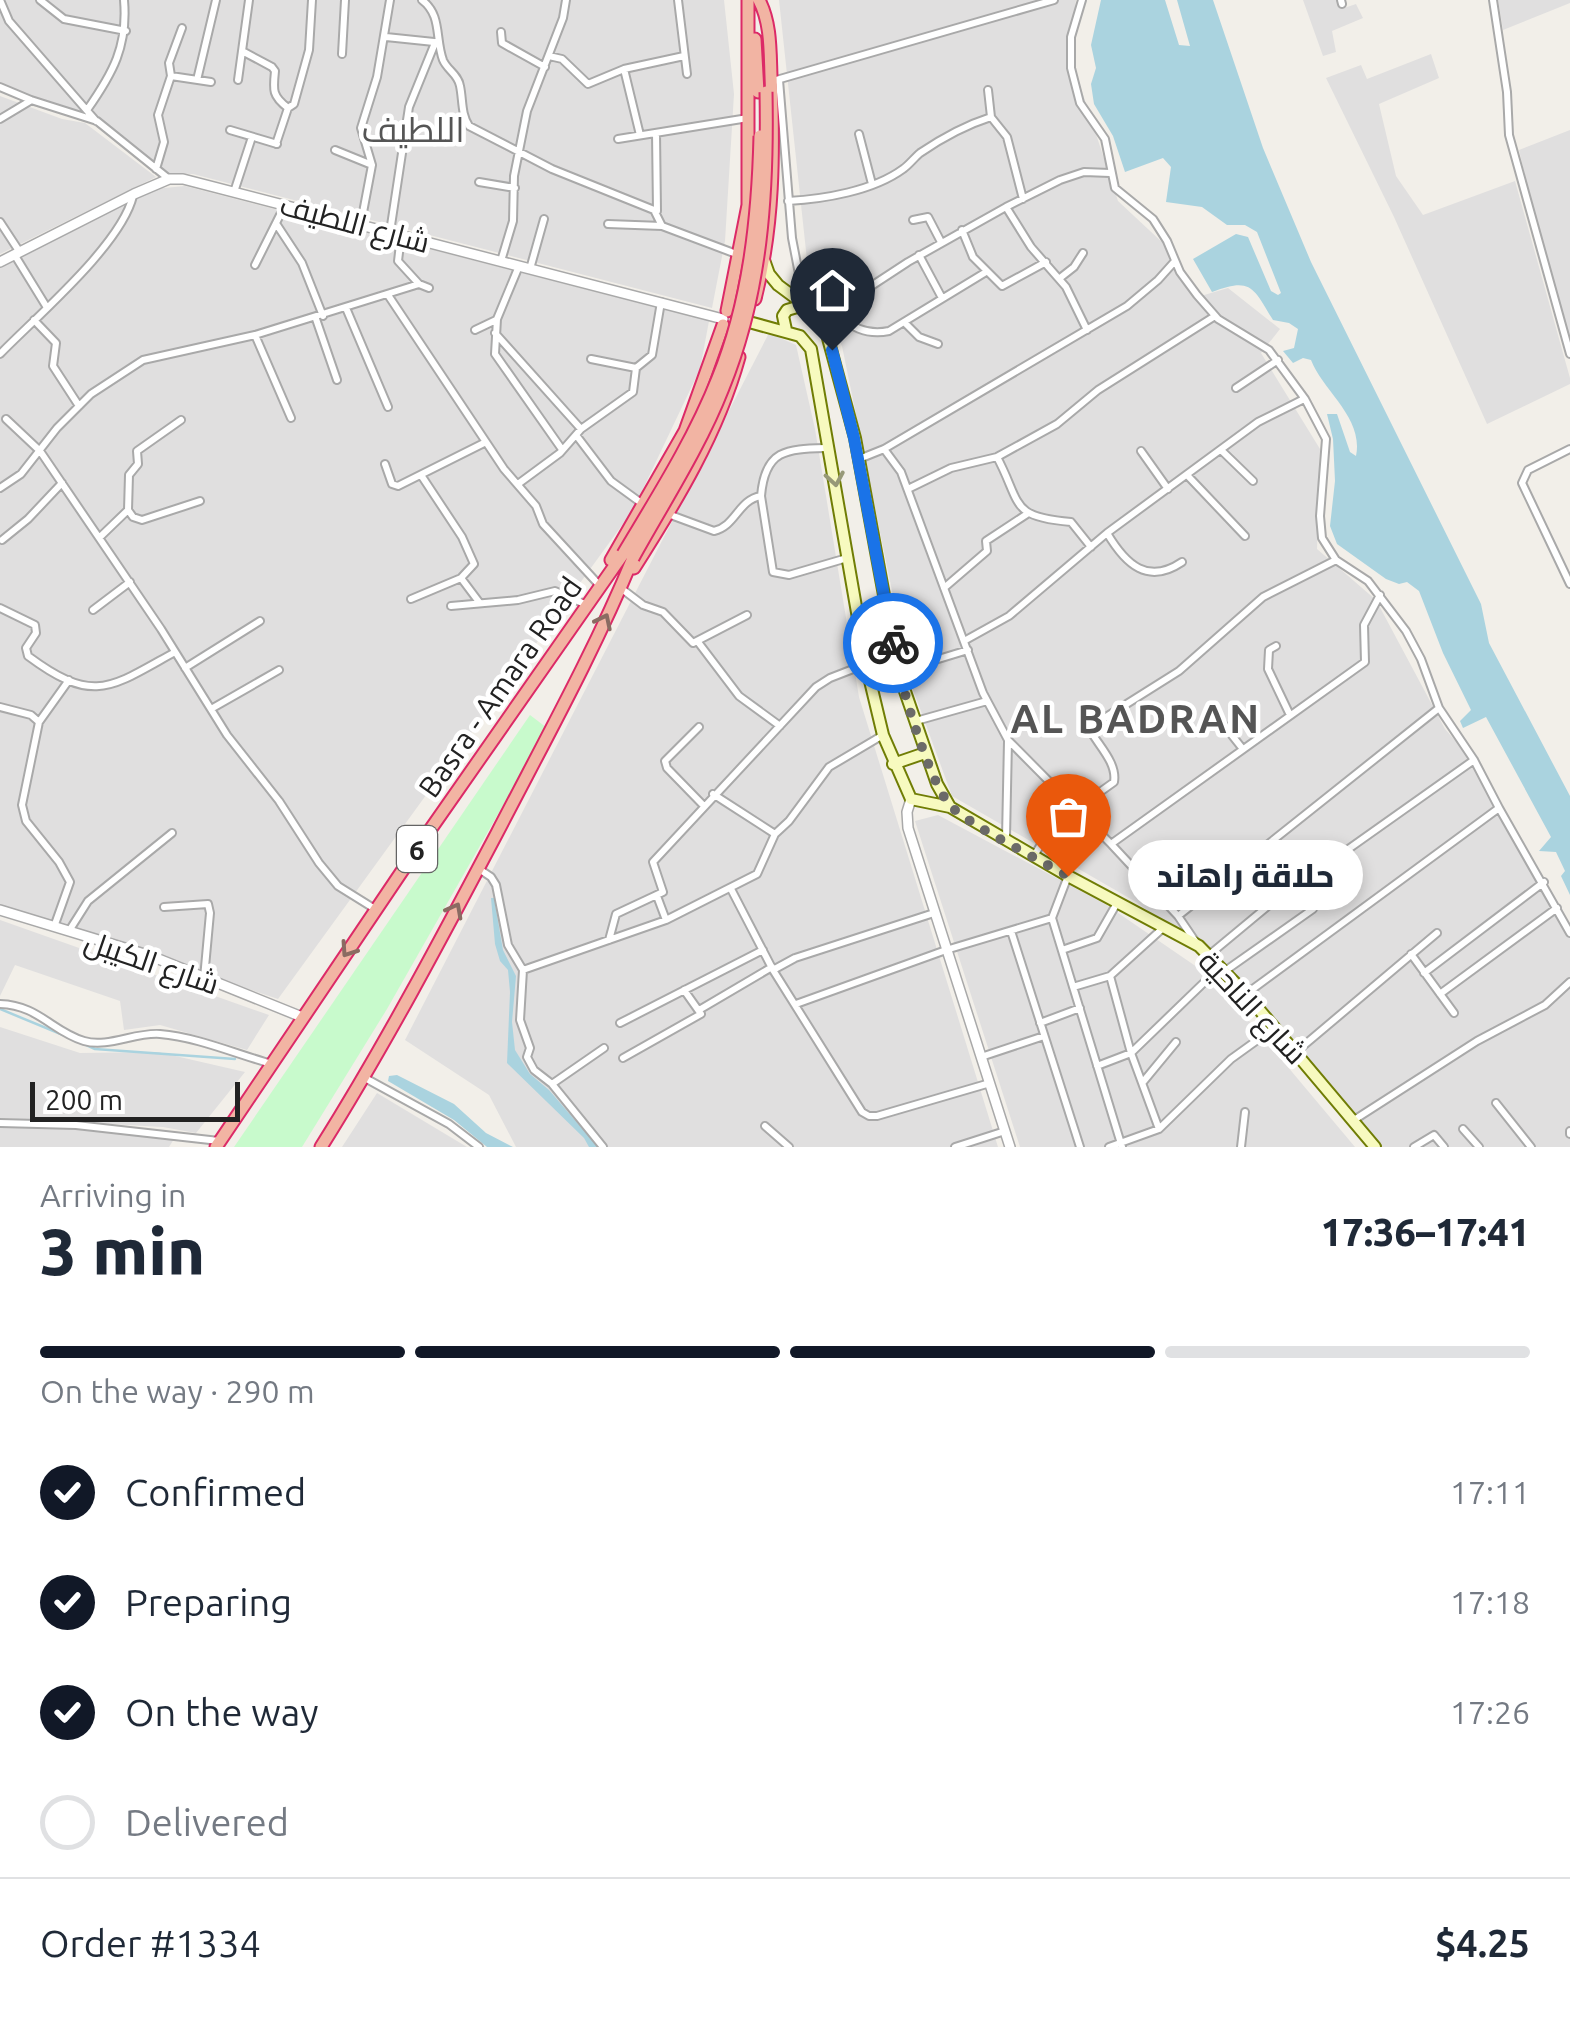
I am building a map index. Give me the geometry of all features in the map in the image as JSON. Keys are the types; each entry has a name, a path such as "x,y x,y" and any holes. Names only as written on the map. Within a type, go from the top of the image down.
{"highway":[{"name":"6","path":"748,0 769,86"},
{"path":"601,587 602,574 685,430 737,269 748,205 748,0"},
{"name":"6","path":"628,556 703,434 745,322 765,212 769,86 759,0"},
{"path":"621,588 692,470 726,398 764,260 772,194 769,86"},
{"path":"737,269 745,279 754,280 761,274"},
{"name":"Basra - Amara Road","path":"218,1144 554,650 628,556"},
{"name":"Basra - Amara Road","path":"322,1147 365,1078 571,692 621,588 628,556"}],"main road":[{"path":"764,260 778,285 821,320 835,361 898,672 937,784 950,806"},
{"path":"786,330 783,316 787,310 805,305"},
{"path":"747,324 737,308 724,319 735,334 747,324 786,330 800,336 811,349 866,664 883,736 911,799 950,806"},
{"path":"893,764 925,752"},
{"path":"923,802 937,784"},
{"name":"شارع الناحية","path":"950,806 1068,876 1199,946 1246,994 1374,1147"}],"street":[{"path":"0,0 9,21 97,122 169,179 0,262"},
{"path":"40,0 64,19 126,31"},
{"path":"87,110 114,67 126,31 124,0"},
{"path":"197,80 216,0"},
{"path":"238,80 248,0"},
{"path":"230,130 277,145 288,108 294,104 309,50 312,0"},
{"path":"342,54 346,0"},
{"path":"361,223 372,165 361,128 386,36 390,0"},
{"path":"422,0 432,7 444,63 458,76 464,119 469,126 518,152 638,202 658,215"},
{"path":"501,261 513,222 518,152 527,111 563,18 566,0"},
{"path":"678,0 687,74"},
{"path":"805,305 769,86 1054,0"},
{"path":"1082,0 1071,37 1071,68 1080,103 1105,139 1115,188 1153,220 1186,282 1215,316 1278,360 1305,399 1326,439 1320,530 1336,560 1362,576 1380,595 1421,659 1439,708 1474,760 1570,933"},
{"path":"1493,0 1507,92 1509,135 1570,354"},
{"path":"156,169 164,142 158,114 182,28"},
{"path":"500,32 506,46 544,67"},
{"path":"386,36 437,43"},
{"path":"430,288 419,284 398,261 396,234 409,107 437,43"},
{"path":"242,51 272,67 274,96 288,108"},
{"path":"549,56 562,59 588,84 624,69 684,56"},
{"path":"624,69 640,135"},
{"path":"171,76 211,82"},
{"path":"0,87 97,122"},
{"path":"988,90 991,117 1008,137 1024,199"},
{"path":"0,120 30,100"},
{"path":"788,202 872,184 902,170 917,155 954,133 991,117"},
{"path":"618,139 750,118"},
{"path":"656,133 658,215 662,226"},
{"path":"860,134 872,184"},
{"path":"234,192 252,136"},
{"path":"334,150 372,165"},
{"path":"821,320 941,242 1006,207 1084,172 1111,172"},
{"name":"شارع اللطيف","path":"169,179 286,204 724,319"},
{"path":"479,182 514,188"},
{"path":"0,354 74,283 122,221 134,194"},
{"path":"255,265 286,204"},
{"path":"1006,207 1032,247 1060,278 1087,330"},
{"path":"913,220 928,216 941,242"},
{"path":"544,219 497,319 495,354 561,448"},
{"path":"0,222 46,306"},
{"path":"608,224 662,226 740,255"},
{"path":"277,225 302,263 337,380"},
{"path":"962,230 973,257 997,284 1008,286 1046,262"},
{"path":"1060,278 1074,268 1083,253"},
{"path":"919,256 942,298"},
{"path":"858,460 884,449 1127,306 1176,260"},
{"path":"832,312 853,328 875,334 889,331 986,272"},
{"path":"0,488 20,474 91,394 143,360 319,318 419,284"},
{"path":"388,295 486,442 536,506 543,524 601,587"},
{"path":"518,484 560,452 578,432 634,392 636,368 652,355 661,302"},
{"path":"346,308 388,407"},
{"path":"908,489 951,468 997,457 1057,424 1098,390 1215,316"},
{"path":"33,319 56,343 53,366 79,406"},
{"path":"474,330 497,319"},
{"path":"904,322 919,337 938,344"},
{"path":"494,332 578,432 611,481 644,505"},
{"path":"255,335 291,418"},
{"path":"591,359 636,368"},
{"path":"1236,388 1278,360"},
{"path":"964,641 1009,616 1107,533 1258,422 1305,399"},
{"path":"6,419 40,451 62,482 227,736 279,800 319,863 338,886 376,909"},
{"path":"180,420 137,451 138,464 129,475 128,510 132,517 142,520 200,502"},
{"path":"385,464 394,486 486,442"},
{"path":"830,448 782,451 775,456 762,484 773,572 789,576 849,557"},
{"path":"884,449 902,472 987,701 1008,740 1112,844 1178,916 1199,946"},
{"path":"1221,450 1253,481"},
{"path":"1570,450 1528,470 1522,483 1570,584"},
{"path":"1141,451 1168,489"},
{"path":"997,457 1026,514"},
{"path":"412,599 460,578 472,569 474,559 421,475"},
{"path":"1187,475 1245,536"},
{"path":"2,540 62,482"},
{"path":"667,513 714,532 730,524 746,501 761,496"},
{"path":"100,537 128,510"},
{"path":"944,588 987,552 986,541 1026,514 1071,522 1090,548"},
{"path":"1107,533 1145,574 1161,574 1182,562"},
{"path":"1075,810 1116,777 1093,735 1098,722 1179,671 1263,598 1336,560"},
{"path":"460,578 478,602"},
{"path":"94,610 130,582"},
{"path":"621,588 643,605 663,612 690,640 698,642 739,696 780,726"},
{"path":"451,606 518,600 554,591 588,606"},
{"path":"1112,844 1364,662 1364,624 1380,595"},
{"path":"0,608 35,625 36,633 26,652 80,686 99,688 175,652"},
{"path":"698,642 747,615"},
{"path":"185,668 260,620"},
{"path":"1276,646 1270,650 1268,669 1289,713"},
{"path":"898,672 968,650"},
{"path":"609,941 616,914 663,892 653,862 702,805 816,687 866,664"},
{"path":"211,709 280,670"},
{"path":"54,928 68,893 68,874 22,814 23,794 38,722 69,680"},
{"path":"915,721 987,701"},
{"path":"0,706 32,715 38,722"},
{"path":"1178,916 1439,708"},
{"path":"1215,714 1242,748"},
{"path":"699,728 665,762 666,768 702,805"},
{"path":"522,970 666,920 757,874 775,834 829,767 883,736"},
{"path":"1006,840 1008,740"},
{"path":"1209,955 1268,906 1474,760"},
{"path":"713,794 775,834"},
{"path":"911,799 908,828 1010,1147"},
{"path":"1034,856 1066,802"},
{"path":"1246,994 1499,808"},
{"path":"68,932 88,902 172,833"},
{"path":"478,868 496,886 508,945 522,970 520,1020 530,1048 526,1057 603,1147"},
{"path":"1068,876 1052,918 1121,1145"},
{"path":"1424,973 1544,882"},
{"path":"731,889 772,969 862,1112 868,1116 990,1083"},
{"path":"657,896 666,920"},
{"path":"1062,950 1098,938 1117,902"},
{"path":"164,907 208,904 204,979"},
{"path":"1440,994 1556,908"},
{"name":"شارع الكيبل","path":"0,910 152,956 302,1017"},
{"path":"1097,1066 1131,1053 1223,968 1313,910"},
{"path":"623,1058 795,958 934,913"},
{"path":"796,1004 946,950 1052,918"},
{"path":"1073,987 1110,976 1163,928"},
{"path":"1011,931 1080,1147"},
{"path":"1296,1052 1437,932"},
{"path":"620,1023 763,950"},
{"path":"1411,954 1454,1013"},
{"path":"1110,976 1131,1053 1159,1129"},
{"path":"1354,1120 1477,1041 1545,1006 1570,982"},
{"path":"684,990 700,1010"},
{"path":"0,1004 39,1014 86,1042 164,1034 272,1064"},
{"path":"1040,1022 1080,1008"},
{"path":"1108,1147 1159,1129 1231,1059 1274,1028"},
{"path":"981,1058 1044,1036"},
{"path":"1143,1082 1176,1042"},
{"path":"552,1084 604,1048"},
{"path":"365,1078 437,1116 479,1147"},
{"path":"1496,1103 1531,1147"},
{"path":"1241,1147 1245,1112"},
{"path":"0,1122 76,1125 218,1144"},
{"path":"765,1126 789,1147"},
{"path":"1463,1129 1479,1147"},
{"path":"955,1147 1005,1131"},
{"path":"1414,1147 1434,1136 1444,1147"}],"shaded area":[{"path":"0,0 724,0 734,94 725,241 712,308 193,174 169,173 84,109 66,112 0,86"},
{"path":"779,0 1076,0 1070,55 1118,201 1164,244 1194,298 1228,288 1280,329 1261,353 1320,449 1317,549 1376,600 1445,729 1473,761 1570,936 1570,1147 1379,1147 1234,975 1136,902 952,796 911,684 842,346 810,288"},
{"path":"1303,0 1338,0 1341,9 1356,4 1363,18 1332,31 1336,52 1323,56"},
{"path":"1498,0 1570,0 1570,3 1503,30"},
{"path":"1431,54 1439,78 1379,104 1396,176 1423,215 1515,181 1570,378 1570,384 1487,424 1394,217 1326,78 1361,65 1367,79"},
{"path":"0,96 62,119 85,123 156,177 0,254"},
{"path":"1570,130 1570,338 1540,242 1519,150"},
{"path":"185,186 709,321 700,369 633,510 278,999 0,905 0,267 154,189"},
{"path":"769,333 796,345 815,429 859,697 998,1147 516,1147 489,1095 405,1040"},
{"path":"938,815 1105,904 1213,978 1355,1147 1020,1147 915,821"},
{"path":"0,920 269,1015 247,1050 160,1025 124,1030 120,1001 15,965 0,996"},
{"path":"0,1027 80,1053 158,1052 245,1072 196,1133 163,1127 0,1118"},
{"path":"377,1093 467,1147 342,1147"},
{"path":"0,1126 174,1139 169,1147 0,1147"}],"green space":[{"path":"530,715 547,728 387,1009 302,1147 234,1147"}],"water":[{"path":"1101,0 1165,0 1179,45 1190,46 1177,0 1213,0 1263,148 1311,262 1481,604 1489,643 1570,796 1570,895 1556,852 1539,851 1551,837 1486,717 1463,728 1460,721 1471,710 1419,591 1407,582 1399,584 1386,579 1337,544 1330,526 1335,481 1327,414 1337,414 1350,452 1356,456 1357,442 1348,417 1311,360 1303,358 1293,363 1283,351 1294,348 1298,329 1273,320 1250,288 1235,285 1212,292 1193,259 1236,234 1248,237 1271,291 1278,295 1281,293 1257,232 1245,225 1227,225 1202,207 1166,202 1171,167 1163,158 1125,172 1113,136 1094,104 1091,84 1096,68 1091,45"},
{"path":"491,898 503,950 516,976 512,1022 515,1050 530,1074 598,1147 589,1147 507,1063 508,970 500,961 495,944"},
{"path":"397,1075 454,1104 486,1133 513,1147 487,1147 454,1120 388,1081 389,1076"}],"waterway":[{"path":"0,1009 68,1037"},
{"path":"84,1044 95,1049 235,1059"}],"way so far":[{"path":"893,643 898,672 925,752 950,806 1068,876"}],"place":[{"name":"حلاقة راهاند","path":"1068,876"}],"district":[{"name":"اللطيف","path":"413,129"},
{"name":"AL BADRAN","path":"1136,718"}],"route":[{"path":"832,350 854,438 893,643"}]}
